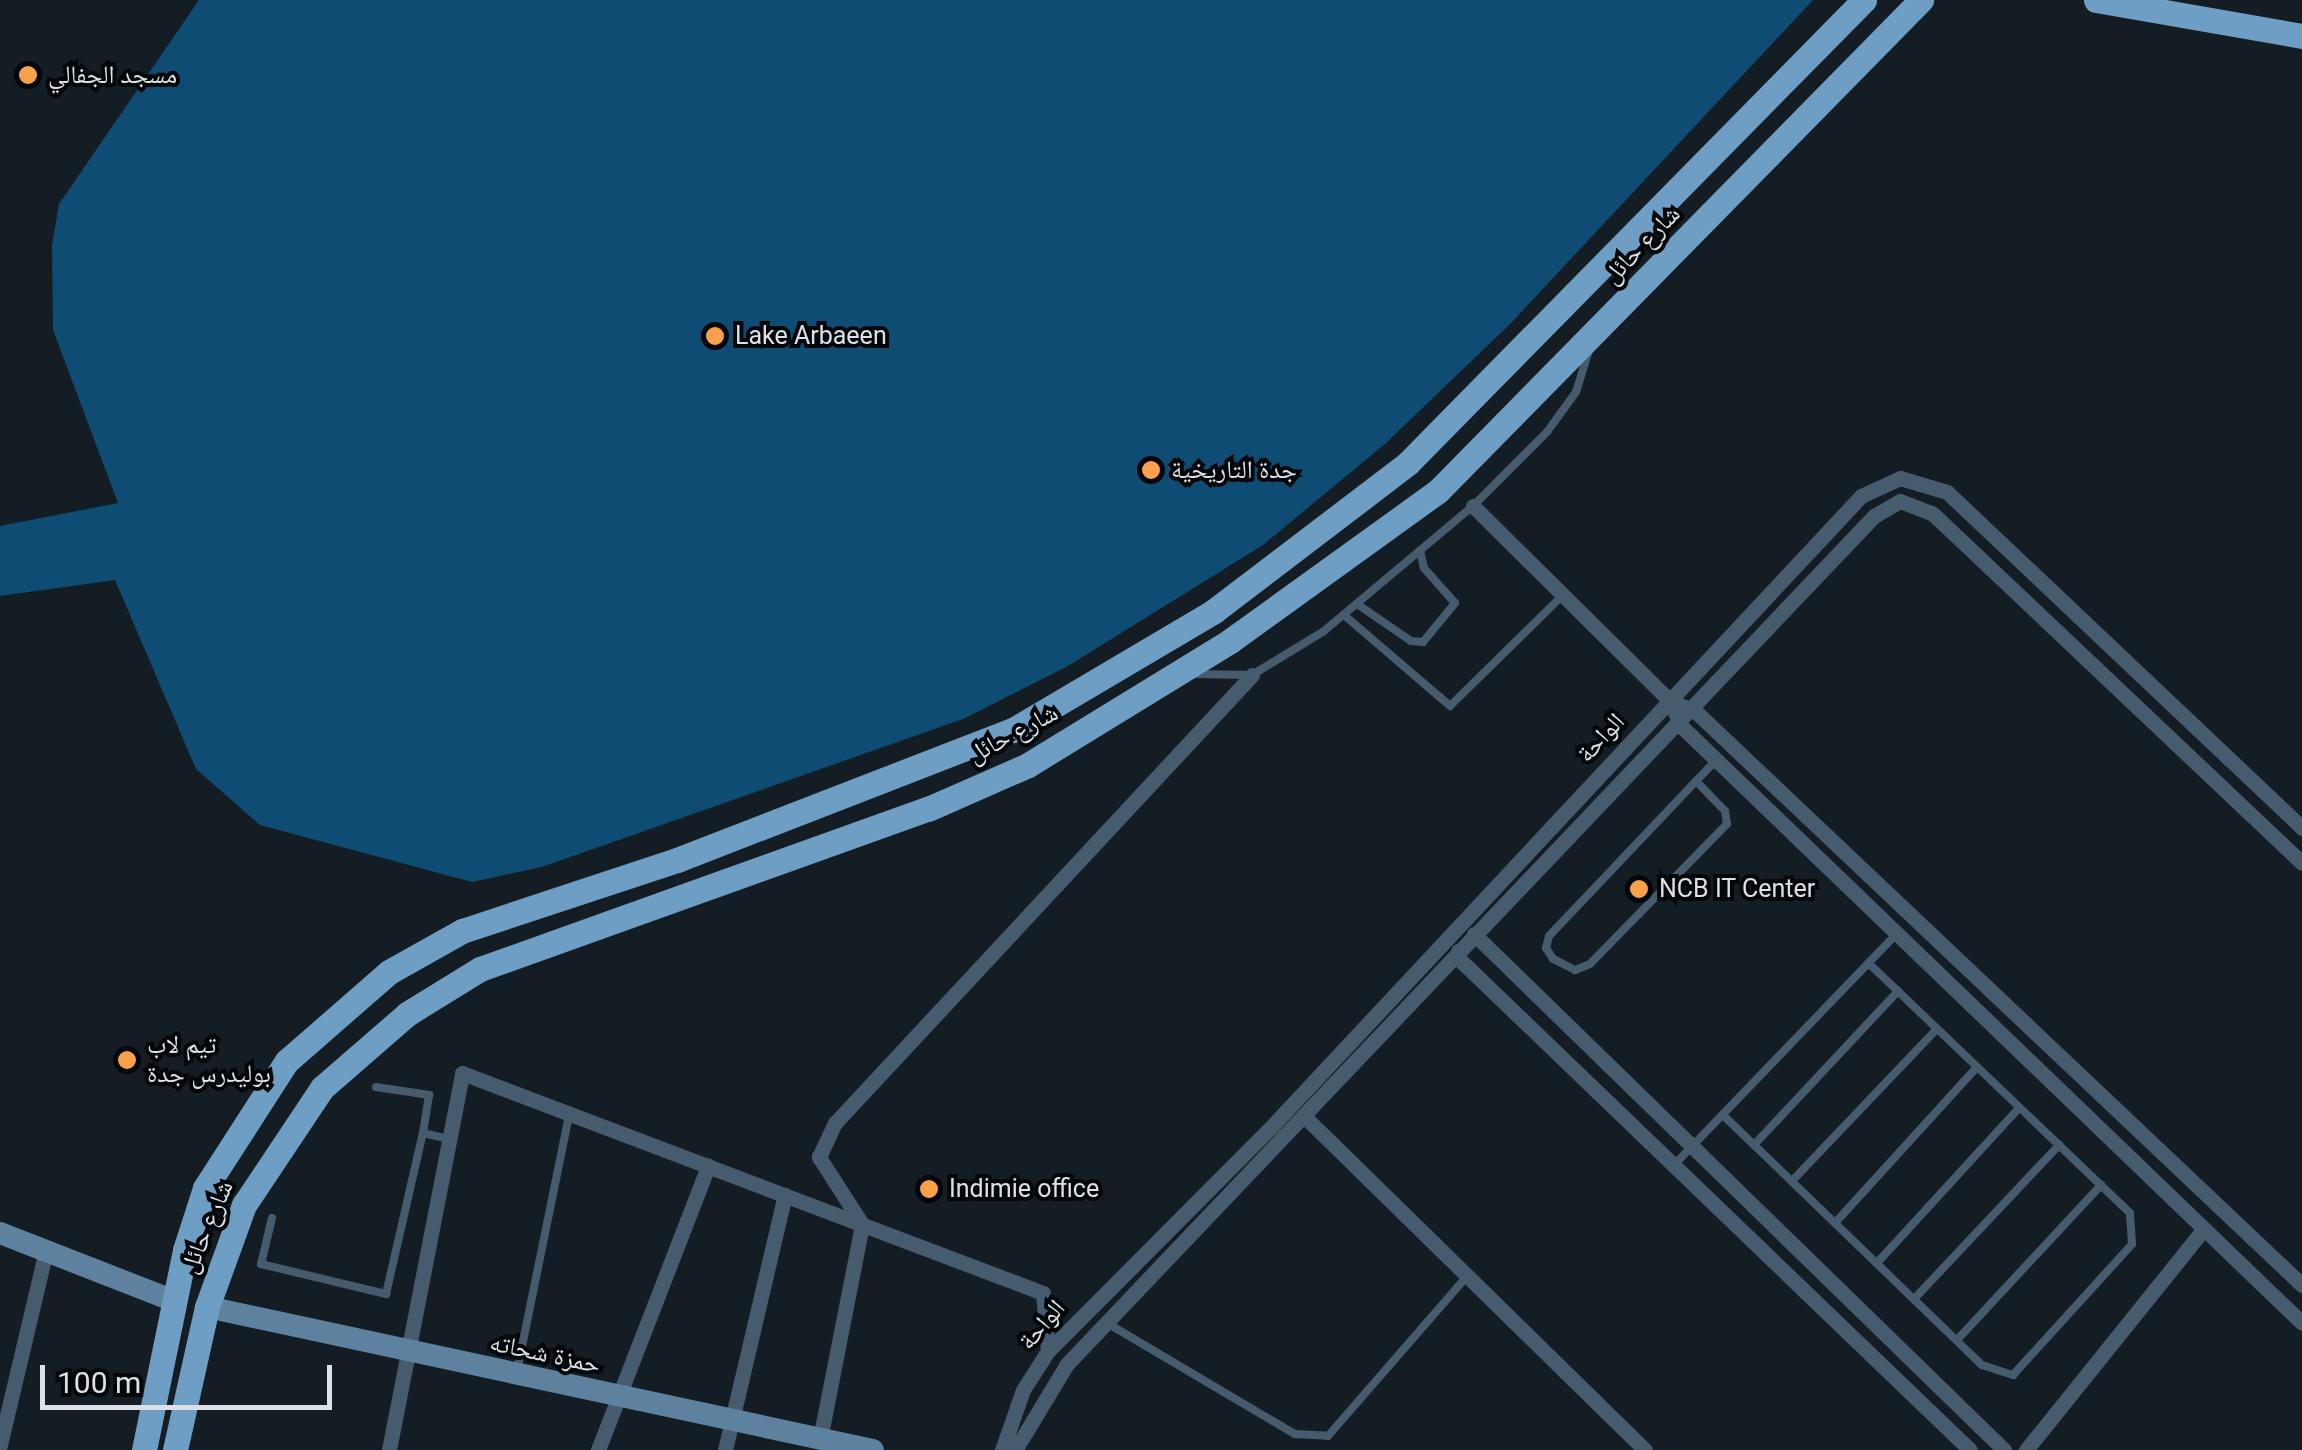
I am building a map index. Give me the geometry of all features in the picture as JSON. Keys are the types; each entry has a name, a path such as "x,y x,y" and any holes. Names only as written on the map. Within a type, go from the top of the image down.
{"main road":[{"name":"شارع حائل","path":"144,1450 174,1301 205,1188 287,1061 389,972 462,932 677,860 1013,730 1214,611 1408,463 1864,0"},
{"name":"شارع حائل","path":"181,1448 207,1307 244,1205 322,1088 407,1014 480,969 928,808 1028,765 1177,674 1438,492 1921,0"},
{"path":"2096,0 2302,36"},
{"path":"0,1234 46,1255 174,1301 207,1307"},
{"name":"حمزة شحاته","path":"207,1307 868,1449"}],"street":[{"name":"الواحة","path":"1002,1450 1023,1390 1048,1352 1458,929 1860,496 1900,478 1946,492 2302,828"},
{"name":"الواحة","path":"1015,1450 1042,1398 1107,1323 1696,711 1874,516 1900,501 1932,512 2302,863"},
{"path":"1473,506 1670,700 1696,711 2302,1286"},
{"path":"820,1439 862,1224 819,1156 835,1123 1252,675"},
{"path":"1670,700 1681,726 2302,1322"},
{"path":"1970,1450 1458,958 1458,929 1479,936 2004,1450"},
{"path":"389,1450 462,1073 1042,1293 1048,1352"},
{"path":"1305,1117 1645,1450"},
{"path":"598,1450 622,1398 708,1166"},
{"path":"725,1450 785,1195"},
{"path":"2026,1450 2204,1229"},
{"path":"0,1446 46,1255"}],"lane":[{"path":"1177,674 1252,675 1357,604 1473,506 1576,392 1594,336"},
{"path":"1357,604 1411,641 1423,642 1454,603 1424,568 1420,550"},
{"path":"1344,614 1450,706 1563,595"},
{"path":"1696,781 1725,811 1727,824 1590,964 1575,970 1553,959 1546,948 1549,936 1696,781 1716,760"},
{"path":"1674,1166 1896,933"},
{"path":"1723,1115 1982,1364 2012,1374 2132,1244 2130,1213 1868,963"},
{"path":"1754,1146 1898,991"},
{"path":"1792,1181 1937,1029"},
{"path":"1835,1222 1977,1067"},
{"path":"272,1218 261,1264 386,1294 429,1095 376,1087"},
{"path":"1877,1263 2020,1108"},
{"path":"516,1376 570,1114"},
{"path":"423,1133 449,1138"},
{"path":"1914,1299 2059,1145"},
{"path":"1958,1340 2101,1185"},
{"path":"1107,1323 1295,1434 1328,1436 1467,1276"}],"water":[{"path":"199,0 1813,0 1510,324 1386,443 1263,545 1068,666 963,719 542,867 472,882 260,825 196,769 115,580 0,596 0,526 118,503 53,330 52,245 59,204"}],"place":[{"name":"مسجد الجفالي","path":"28,75"},
{"name":"Lake Arbaeen","path":"715,336"},
{"name":"جدة التاريخية","path":"1151,470"},
{"name":"NCB IT Center","path":"1639,889"},
{"name":"تيم لاب بوليدرس جدة","path":"127,1060"},
{"name":"Indimie office","path":"929,1189"}]}
